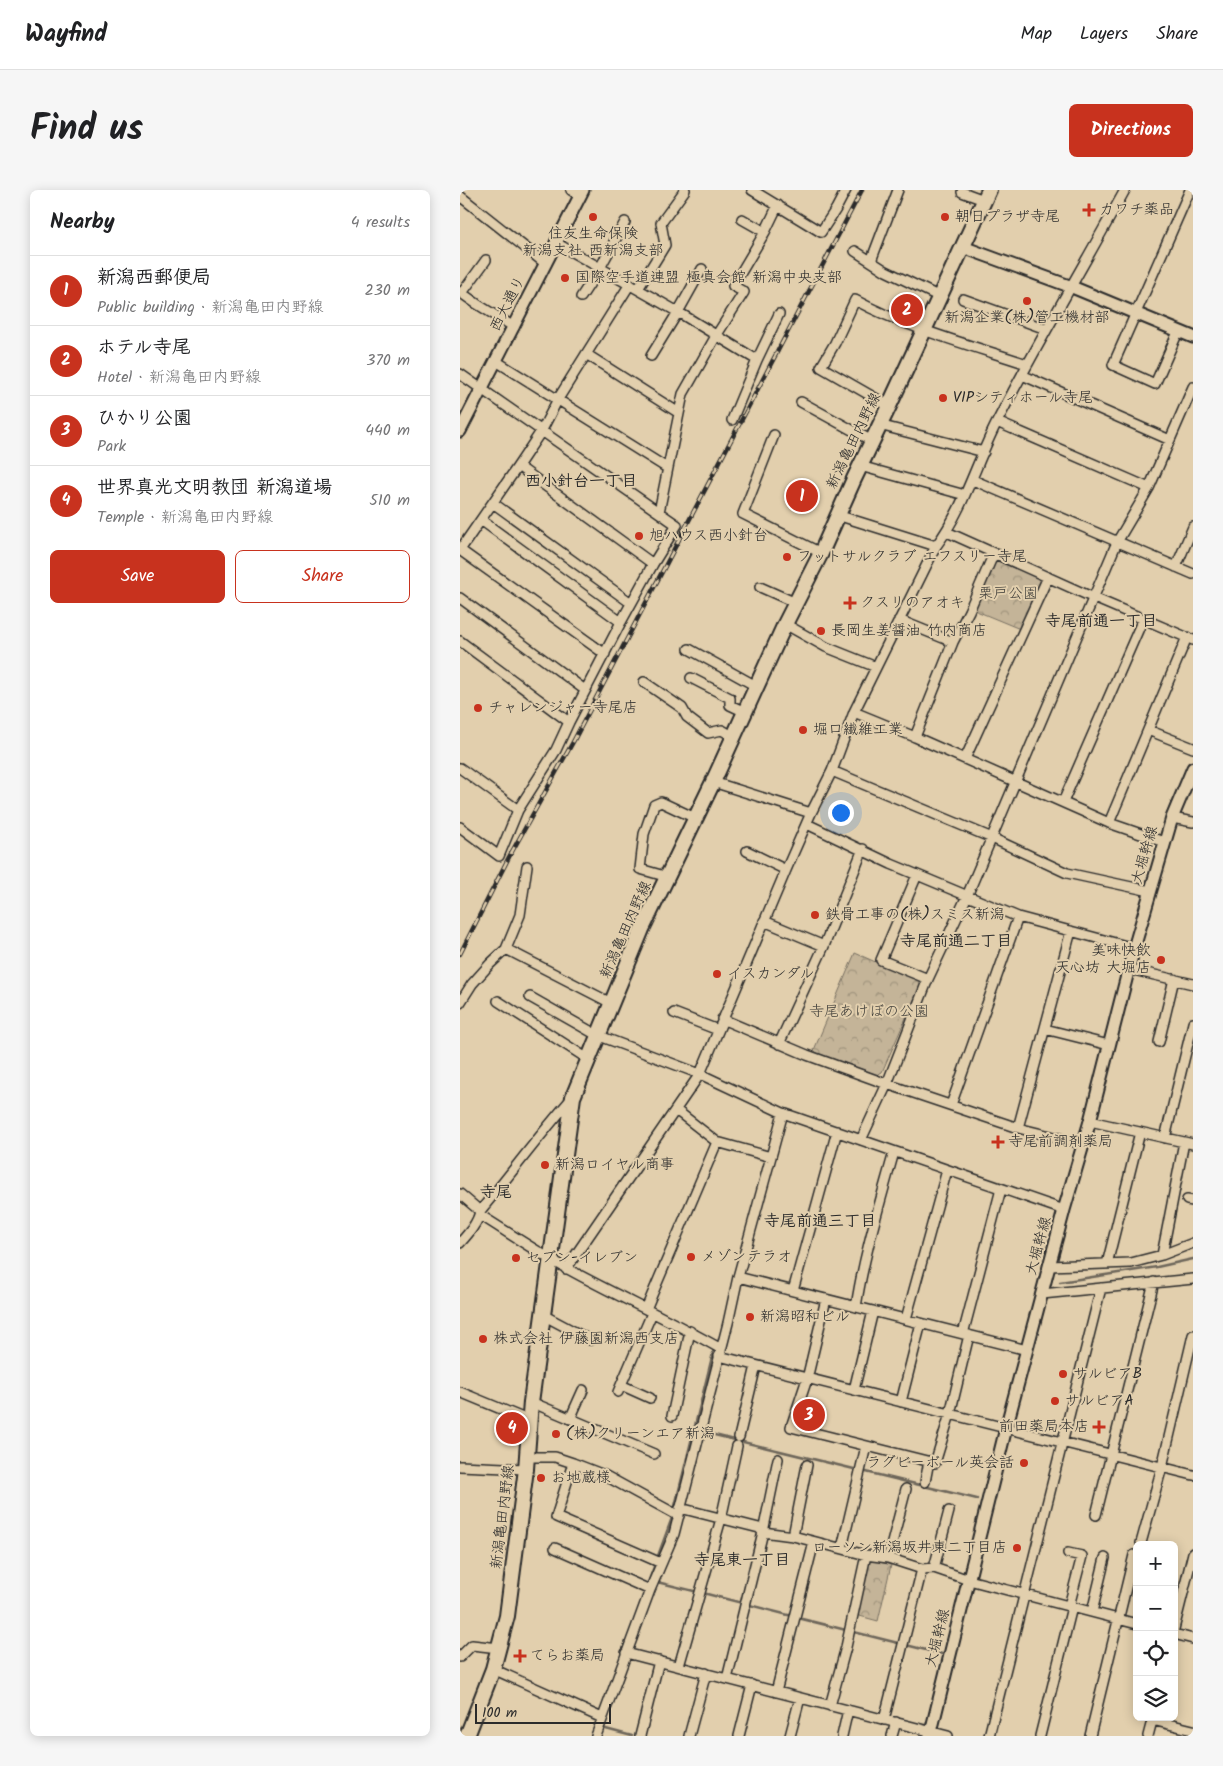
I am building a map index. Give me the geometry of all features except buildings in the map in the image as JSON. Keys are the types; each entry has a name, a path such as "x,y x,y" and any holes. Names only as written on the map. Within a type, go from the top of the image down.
{"main road":[{"name":"新潟亀田内野線","path":"467,1736 493,1669 507,1616 527,1463 531,1402 573,1098 597,1035 642,929 713,782 785,624 821,553 986,195"}],"street":[{"path":"605,654 460,550 542,430 558,399 586,354 665,245 661,222 685,190"},
{"path":"752,190 821,232 846,190"},
{"path":"871,261 898,190"},
{"path":"566,1269 700,1074 786,870 832,771 854,712 936,546 947,532 973,480 996,422 1046,329 1126,190"},
{"path":"1178,332 1155,384 1112,365 1190,190"},
{"name":"西大通り","path":"460,431 546,264 578,192"},
{"path":"962,192 986,195"},
{"path":"460,196 546,264"},
{"path":"658,512 683,394 744,292 733,286 765,232 778,205"},
{"path":"742,219 765,232"},
{"path":"581,297 600,268 625,222"},
{"path":"556,243 678,312 757,360"},
{"path":"963,247 1072,286 1193,337"},
{"path":"855,251 886,271 940,297"},
{"path":"486,260 461,292 514,327"},
{"path":"651,356 702,269"},
{"path":"963,299 1046,329"},
{"path":"889,406 821,367 835,343 855,300 878,312 924,330 1027,364"},
{"path":"732,420 779,314"},
{"path":"586,354 679,413"},
{"path":"496,361 667,468"},
{"path":"460,374 677,525 631,603 556,750 518,810 499,856 460,826"},
{"path":"1022,375 1170,440"},
{"path":"861,1140 887,1084 928,980 967,896 1117,542 1149,488 1193,387"},
{"path":"801,402 872,441"},
{"path":"996,422 1149,488"},
{"path":"879,425 984,452"},
{"path":"774,435 743,514 821,553"},
{"path":"518,466 653,564"},
{"path":"860,466 965,495"},
{"path":"973,480 1193,574"},
{"path":"493,503 631,603"},
{"path":"837,515 936,546"},
{"path":"482,520 621,622"},
{"path":"1176,567 1193,527"},
{"path":"947,532 1094,598 1190,638 1148,730 1109,823"},
{"path":"915,737 953,642 969,611 994,553"},
{"path":"965,759 1048,577"},
{"path":"760,588 796,603"},
{"path":"460,598 585,690"},
{"path":"1063,802 1143,619"},
{"path":"899,620 953,642"},
{"path":"785,624 826,647 876,667"},
{"path":"460,641 569,722"},
{"path":"689,649 756,686"},
{"path":"691,678 730,698 730,705 745,712"},
{"path":"644,682 682,708 687,718 708,733 722,730 734,736"},
{"path":"854,712 1109,823 1164,842"},
{"path":"1148,730 1193,748"},
{"path":"460,768 518,810"},
{"name":"大堀幹線","path":"930,1734 1006,1428 1064,1210 1090,1121 1134,948 1164,842 1193,768"},
{"path":"832,771 1068,872 1150,892"},
{"path":"713,782 811,813"},
{"path":"668,877 640,869 644,834 654,805 661,802 695,818"},
{"path":"1172,818 1193,822"},
{"path":"807,824 917,875 1018,917 1134,948"},
{"path":"780,1044 824,946 863,849"},
{"path":"747,851 786,870"},
{"path":"460,1003 472,984 506,949 520,915 527,866"},
{"path":"917,875 881,960 928,980"},
{"path":"951,1106 1018,917"},
{"path":"764,921 824,946"},
{"path":"1018,1128 1071,931"},
{"path":"506,949 611,1003"},
{"path":"1129,969 1193,984"},
{"path":"1159,1042 1174,980"},
{"path":"530,997 597,1035 700,1074 783,1113 1064,1210"},
{"path":"498,1001 588,1059"},
{"path":"674,1012 718,1030"},
{"path":"722,1018 780,1044 887,1084 1018,1128 1083,1144"},
{"path":"1165,1138 1193,1023"},
{"path":"1045,1028 1110,1045"},
{"path":"460,1242 472,1229 480,1213 550,1122 573,1098"},
{"path":"676,1110 717,1142 770,1157"},
{"path":"596,1736 650,1590 674,1534 738,1277 783,1113"},
{"path":"1090,1121 1188,1143 1162,1255"},
{"path":"793,1291 837,1131"},
{"path":"1107,1264 1140,1132"},
{"path":"650,1398 620,1388 717,1142"},
{"path":"856,1307 859,1286 894,1152"},
{"path":"906,1319 947,1170"},
{"path":"826,1299 807,1378 792,1427 935,1462 950,1414 966,1334 1001,1189"},
{"path":"460,1194 480,1213 566,1269 690,1331 720,1352 756,1366 1193,1475"},
{"path":"1050,1266 1131,1263 1162,1255 1193,1243"},
{"path":"738,1277 1027,1350"},
{"path":"1042,1294 1193,1279"},
{"path":"1096,1515 1154,1282"},
{"path":"989,1736 1101,1288"},
{"path":"854,1390 873,1311"},
{"path":"543,1315 590,1340"},
{"path":"901,1402 920,1323"},
{"path":"672,1416 690,1331"},
{"path":"1143,1541 1193,1335"},
{"path":"679,1666 721,1519 756,1366"},
{"path":"570,1419 583,1390"},
{"path":"460,1392 530,1421"},
{"path":"531,1402 654,1454"},
{"path":"842,1548 866,1446"},
{"path":"460,1466 527,1463 554,1457 604,1475 680,1512 721,1519 758,1528 763,1532 793,1536 866,1555 888,1558 922,1569 934,1568 969,1580 1133,1623"},
{"path":"727,1679 763,1532 778,1459"},
{"path":"925,1482 929,1461"},
{"path":"573,1463 556,1517 662,1563"},
{"path":"793,1536 807,1465"},
{"path":"888,1558 906,1489"},
{"path":"934,1568 949,1511"},
{"path":"776,1692 814,1542"},
{"path":"555,1548 650,1590"},
{"path":"1040,1736 1082,1556 1068,1553"},
{"path":"1178,1614 1193,1553"},
{"path":"830,1706 846,1647 866,1555"},
{"path":"1092,1612 1105,1558"},
{"path":"1090,1736 1133,1559"},
{"path":"884,1720 922,1569"},
{"path":"1178,1635 1193,1639"},
{"path":"460,1657 472,1645 499,1648"},
{"path":"626,1653 896,1722 930,1734 948,1736"},
{"path":"640,1736 659,1661"},
{"path":"493,1669 602,1718"},
{"path":"689,1736 706,1673"},
{"path":"738,1736 752,1685"},
{"path":"790,1736 800,1698"},
{"path":"842,1736 848,1710"},
{"path":"1148,1736 1152,1721"},
{"path":"1159,1721 1193,1730"},
{"path":"892,1736 896,1722"}],"green space":[{"name":"栗戸公園","path":"995,560 1041,579 1020,629 974,610"},
{"name":"寺尾あけぼの公園","path":"855,953 919,981 921,984 882,1072 877,1075 817,1053 814,1050"},
{"path":"803,1403 821,1408 816,1430 799,1426 797,1421"},
{"path":"873,1560 891,1565 878,1621 856,1615 868,1562"}],"waterway":[{"path":"1060,1282 1157,1267 1193,1259"},
{"path":"674,1510 714,1349"},
{"path":"702,1432 977,1499"},
{"path":"648,1583 673,1515"},
{"path":"657,1582 698,1592"},
{"path":"703,1593 792,1616"},
{"path":"798,1618 942,1654"},
{"path":"602,1728 632,1736"}],"railway":[{"path":"460,954 509,857 573,742 862,190"}],"place":[{"name":"カワチ薬品","path":"1089,210"},
{"name":"住友生命保険 新潟支社 西新潟支部","path":"593,217"},
{"name":"朝日プラザ寺尾","path":"945,217"},
{"name":"国際空手道連盟 極真会館 新潟中央支部","path":"565,278"},
{"name":"新潟企業(株)管工機材部","path":"1027,301"},
{"name":"ホテル寺尾","path":"907,310"},
{"name":"VIPシティホール寺尾","path":"943,398"},
{"name":"新潟西郵便局","path":"802,496"},
{"name":"旭ハウス西小針台","path":"639,536"},
{"name":"フットサルクラブ エフスリー寺尾","path":"787,557"},
{"name":"クスリのアオキ","path":"850,603"},
{"name":"長岡生姜醤油 竹内商店","path":"821,631"},
{"name":"チャレンジャー寺尾店","path":"478,708"},
{"name":"堀口繊維工業","path":"803,730"},
{"name":"鉄骨工事の(株)スミス新潟","path":"815,915"},
{"name":"美味快飲 天心坊 大堀店","path":"1161,960"},
{"name":"イスカンダル","path":"717,974"},
{"name":"寺尾前調剤薬局","path":"998,1142"},
{"name":"新潟ロイヤル商事","path":"545,1165"},
{"name":"メゾンテラオ","path":"691,1257"},
{"name":"セブン-イレブン","path":"516,1258"},
{"name":"新潟昭和ビル","path":"750,1317"},
{"name":"株式会社 伊藤園新潟西支店","path":"483,1339"},
{"name":"サルビアB","path":"1063,1374"},
{"name":"サルビアA","path":"1055,1401"},
{"name":"ひかり公園","path":"809,1415"},
{"name":"前田薬局本店","path":"1099,1427"},
{"name":"世界真光文明教団 新潟道場","path":"512,1428"},
{"name":"(株)クリーンエア新潟","path":"556,1434"},
{"name":"ラグビーボール英会話","path":"1024,1463"},
{"name":"お地蔵様","path":"541,1478"},
{"name":"ローソン新潟坂井東二丁目店","path":"1017,1548"},
{"name":"てらお薬局","path":"520,1656"}],"district":[{"name":"西小針台一丁目","path":"581,481"},
{"name":"寺尾前通一丁目","path":"1101,621"},
{"name":"寺尾前通二丁目","path":"956,941"},
{"name":"寺尾","path":"496,1192"},
{"name":"寺尾前通三丁目","path":"820,1221"},
{"name":"寺尾東一丁目","path":"742,1560"}]}
